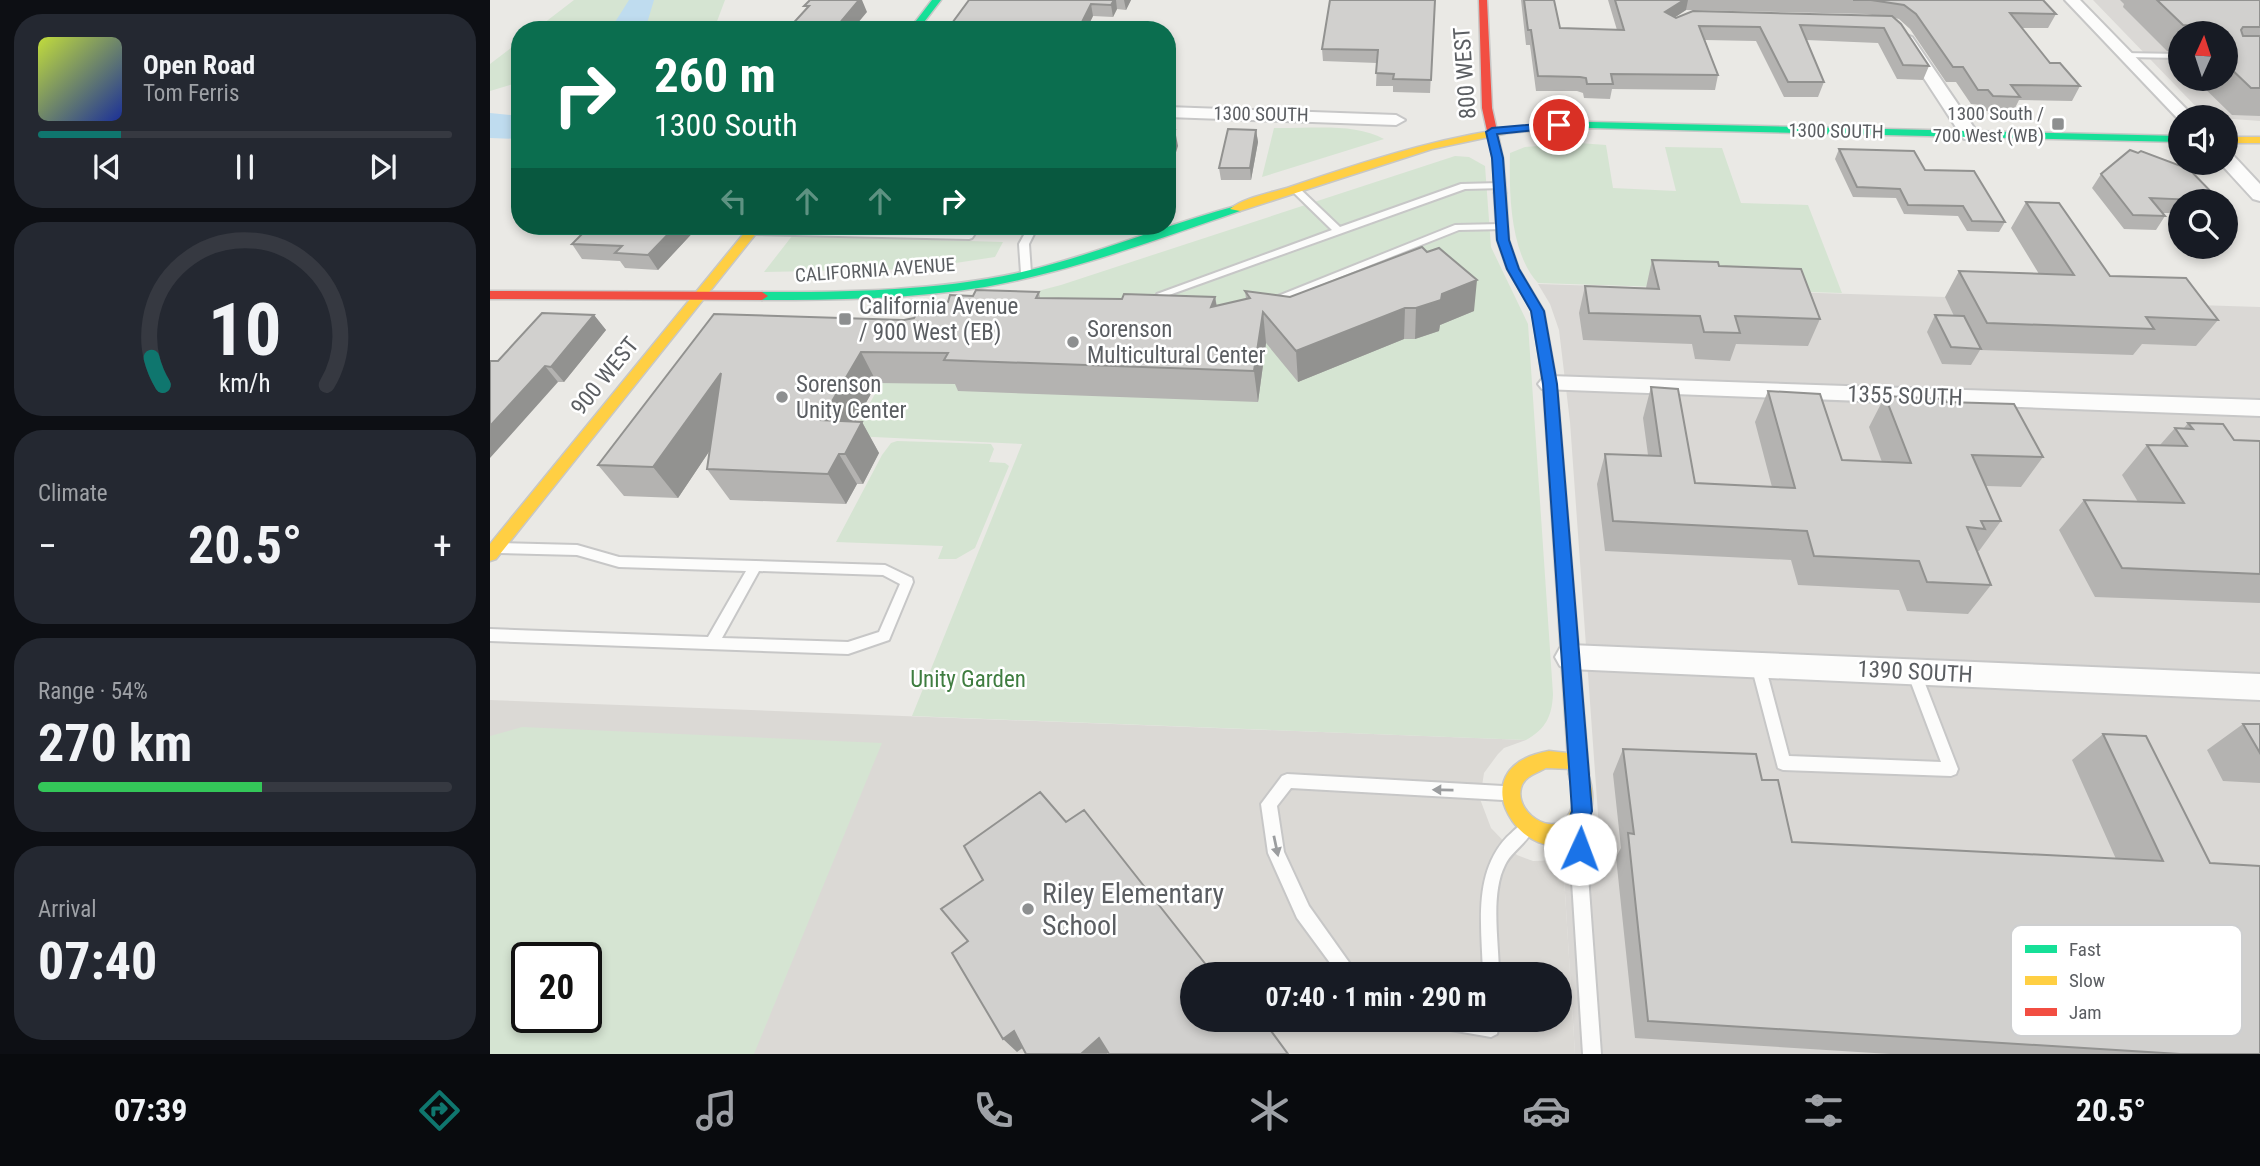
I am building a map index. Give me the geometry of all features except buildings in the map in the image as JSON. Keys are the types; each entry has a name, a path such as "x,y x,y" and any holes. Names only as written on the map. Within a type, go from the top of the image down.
{"main road":[{"path":"920,21 937,0"},
{"name":"800 WEST","path":"1483,0 1488,108 1498,158 1506,254 1538,311 1550,384 1582,811 1576,827"},
{"name":"1300 SOUTH","path":"1492,132 1582,125 2168,139"},
{"name":"CALIFORNIA AVENUE","path":"1176,228 1426,147 1492,132"},
{"path":"2238,140 2260,140"},
{"name":"900 WEST","path":"493,551 747,235"},
{"name":"CALIFORNIA AVENUE","path":"490,295 899,294 950,288 1026,273 1156,235"},
{"path":"1576,827 1564,834 1551,836 1527,828 1512,807 1511,794 1513,781 1521,771 1534,763 1548,760 1578,761"}],"street":[{"path":"2072,0 2174,105"},
{"path":"1898,27 1970,135"},
{"name":"1300 SOUTH","path":"1176,112 1396,120"},
{"path":"2238,167 2252,178 2260,195"},
{"name":"1355 SOUTH","path":"1550,384 2260,408"},
{"name":"1390 SOUTH","path":"1570,657 2260,687"}],"lane":[{"path":"2126,55 2168,56"},
{"path":"1184,306 1171,306 1162,295 1464,186 1500,186"},
{"path":"1295,189 1338,231"},
{"path":"1262,304 1458,227 1502,227"},
{"path":"942,235 970,235"},
{"path":"1026,273 1024,244 1028,235"},
{"path":"490,635 848,648 884,636 907,582 885,570 619,562 577,550 493,551"},
{"path":"712,643 755,566"},
{"path":"1758,665 1783,763 1951,769 1914,672"},
{"path":"1340,962 1303,912 1276,853 1269,804 1287,781 1511,794"},
{"path":"1576,827 1580,849 1592,1054"},
{"path":"1491,962 1490,889 1494,873 1506,851 1527,828"}],"shaded area":[{"path":"2093,0 2260,0 2260,121 2238,119 2238,105 2194,105 2181,91 2238,91 2238,21 2168,21 2168,78"},
{"path":"1538,284 2260,307 2260,1054 1575,1054 1572,962 1569,962 1563,860 1583,847 1599,828 1570,422 1559,330 1550,304"},
{"name":"Riley Elementary School","path":"490,700 1526,740 1504,748 1498,754 1484,773 1480,799 1491,828 1517,855 1533,861 1563,860 1569,962 1180,962 1180,1032 1572,1032 1572,1006 1575,1054 490,1054"}],"green space":[{"path":"574,0 725,0 717,21 547,21"},
{"path":"511,48 511,85 490,91 490,64"},
{"path":"1274,128 1345,128 1384,139 1262,177"},
{"path":"1579,143 1606,145 1613,188 1676,191 1665,147 1722,148 1741,203 1808,205 1842,293 1538,283 1522,256 1513,222 1510,153 1525,147"},
{"name":"Unity Garden","path":"1455,156 1469,157 1485,166 1491,247 1528,324 1553,694 1549,715 1539,731 1526,740 912,716 1022,444 852,436 918,315 992,303 1061,285"},
{"path":"792,236 1003,242 995,257 916,269 764,272"},
{"path":"891,443 991,444 994,449 989,462 1005,463 1009,466 975,548 956,559 938,559 943,546 836,542 882,455"},
{"path":"522,727 882,743 754,1054 490,1054 490,736"}],"water":[{"path":"629,0 654,0 648,21 616,21"},
{"path":"490,113 511,115 511,139 490,138"}],"traffic: fast":[{"path":"920,21 937,0"},
{"path":"1548,127 1590,125 2168,139"},
{"path":"1500,193 1503,240 1513,269 1538,311 1550,384 1579,774"},
{"path":"1176,229 1236,209"},
{"path":"762,296 879,294 985,283 1058,266 1159,235"}],"traffic: slow":[{"path":"1236,209 1429,146 1508,130 1548,127"},
{"path":"2238,140 2260,140"},
{"path":"490,555 749,235"},
{"path":"1578,761 1545,760 1521,771 1511,786 1512,803 1522,819 1536,831 1553,836 1569,830 1582,808 1579,774"}],"traffic: jam":[{"path":"1483,0 1487,108 1498,158 1500,193"},
{"path":"490,295 762,296"}],"place":[{"name":"1300 South / 700 West (WB)","path":"2058,124"},
{"name":"California Avenue / 900 West (EB)","path":"845,319"},
{"name":"Sorenson Multicultural Center","path":"1073,342"},
{"name":"Sorenson Unity Center","path":"782,397"},
{"name":"Riley Elementary School","path":"1028,909"}],"route":[{"path":"1559,125 1492,132 1498,158 1506,254 1538,311 1550,384 1582,811 1576,827 1580,849"}]}
